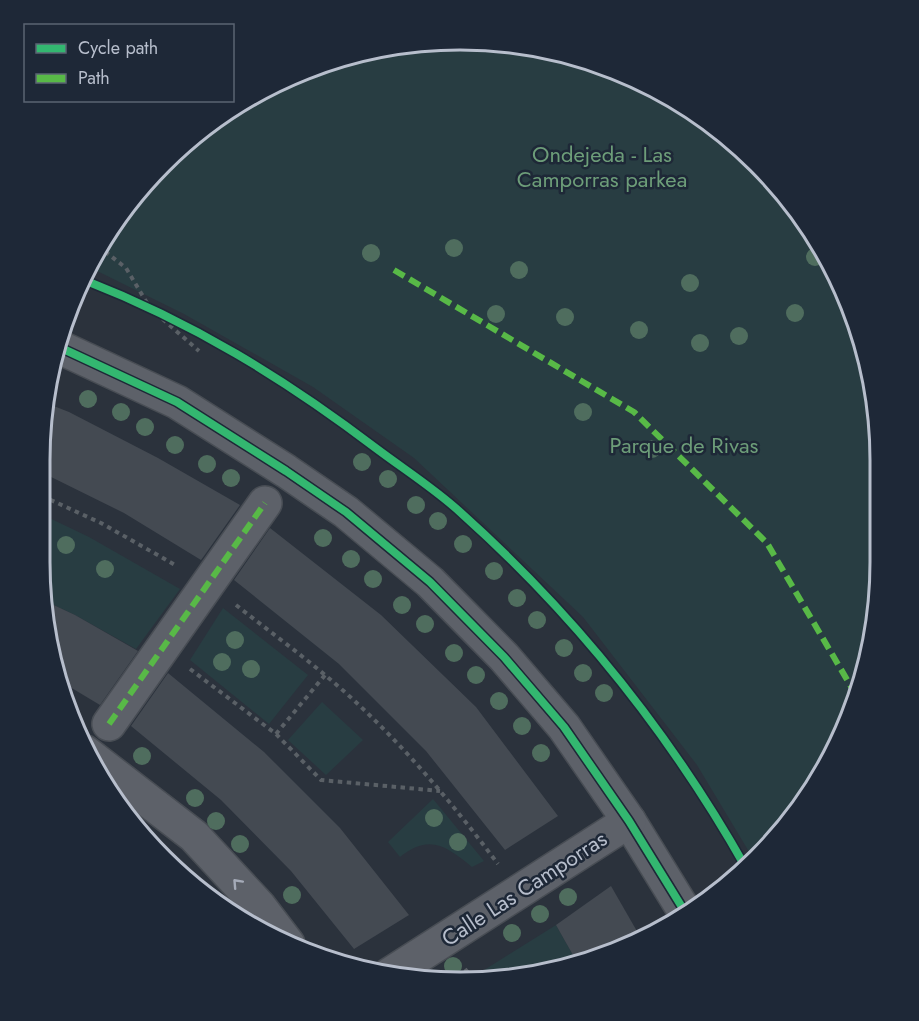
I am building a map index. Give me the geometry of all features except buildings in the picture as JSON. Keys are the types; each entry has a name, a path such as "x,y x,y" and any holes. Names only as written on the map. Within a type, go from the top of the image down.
{"street":[{"path":"64,349 177,402 346,512 422,575 504,657 564,727 629,822 681,906"},
{"path":"109,724 265,503"},
{"path":"105,767 194,836 259,906 276,928"},
{"name":"Calle Las Camporras","path":"401,967 629,822"}],"path":[{"path":"105,252 126,268 150,308 200,351"},
{"path":"138,301 178,322"},
{"path":"50,500 101,524 208,584 325,675 361,707 441,791 500,867"},
{"path":"163,648 276,734 321,780 441,791"},
{"path":"276,734 325,675"},
{"path":"463,966 467,972"}],"green space":[{"name":"Parque de Rivas","path":"433,50 486,50 566,63 616,81 664,104 730,151 768,189 785,210 815,255 827,278 856,353 869,433 869,588 856,668 838,718 815,766 768,832 749,851 697,765 583,617 414,458 313,387 184,314 96,270 104,254 151,189 189,151 210,134 255,104 278,92 353,63"},
{"path":"50,518 89,537 180,589 136,649 52,604"},
{"path":"223,608 308,675 269,724 190,660"},
{"path":"322,702 363,740 326,775 288,740"},
{"path":"433,799 484,861 472,867 446,849 429,844 411,850 400,857 388,842"},
{"path":"556,925 573,956 539,964 482,971"}],"marked path":[{"path":"394,270 634,412 767,543 850,685"},
{"path":"109,724 265,503"}],"cycle path":[{"path":"90,282 124,296 200,333 272,376 342,423 430,487 460,512 542,592 618,678 686,771 741,859"},
{"path":"64,349 177,402 286,471 346,512 430,582 504,657 564,727 629,821 681,906"}],"park label":[{"name":"Ondejeda - Las Camporras parkea","path":"602,166"}]}
